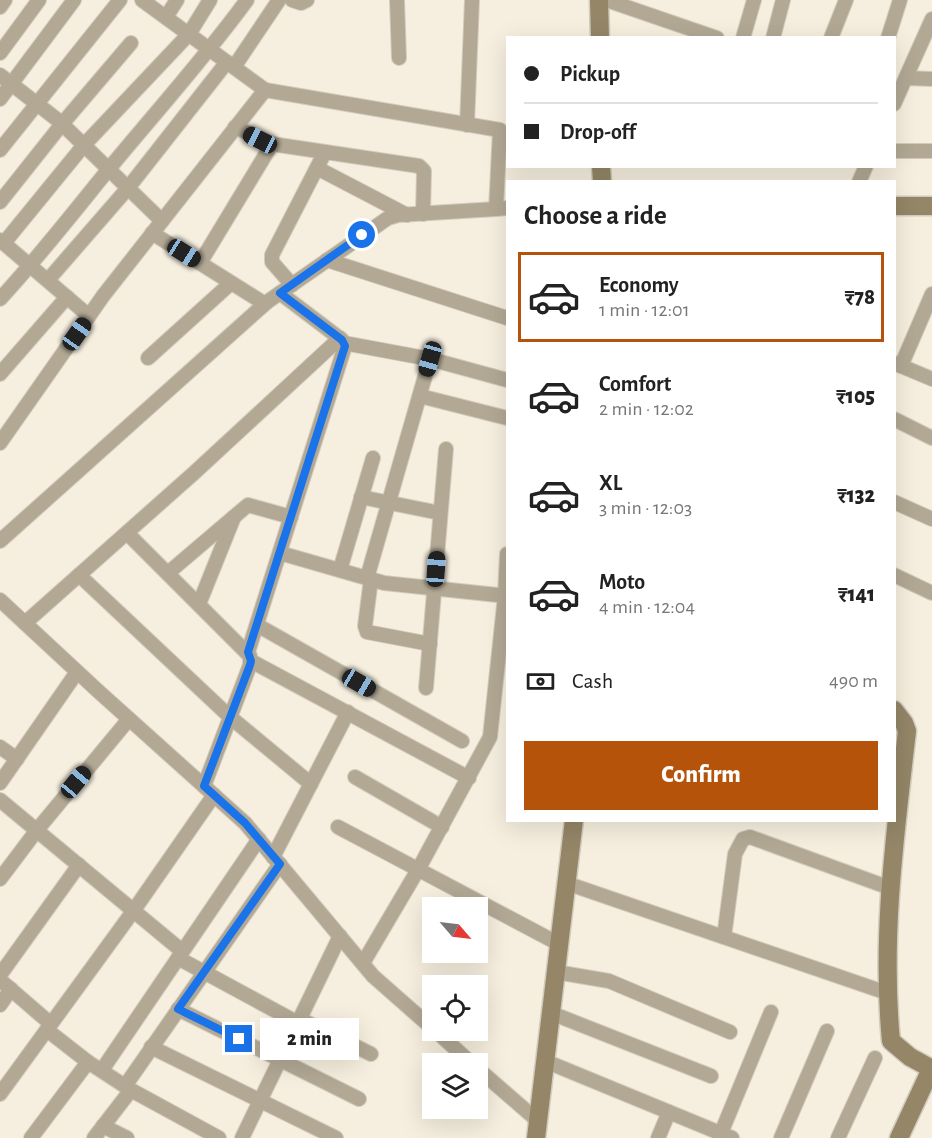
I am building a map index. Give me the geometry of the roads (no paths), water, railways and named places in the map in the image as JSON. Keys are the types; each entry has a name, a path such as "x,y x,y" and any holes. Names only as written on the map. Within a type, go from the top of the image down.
{"street":[{"path":"0,7 5,0"},
{"path":"0,53 39,0"},
{"path":"0,99 75,0"},
{"path":"0,150 120,0"},
{"path":"0,541 267,302 379,222 407,215 501,208 500,130 265,90 142,0"},
{"path":"166,17 177,0"},
{"path":"0,258 4,244 84,145 189,34 210,0"},
{"path":"0,299 31,266 109,169 210,50 247,0"},
{"path":"48,280 128,188 230,64 279,0"},
{"path":"292,0 301,3 308,0"},
{"path":"397,0 399,58"},
{"path":"467,125 472,0"},
{"path":"599,0 600,36"},
{"path":"606,0 711,36"},
{"path":"744,36 754,0"},
{"path":"774,36 783,0"},
{"path":"832,36 846,0"},
{"path":"889,36 900,0"},
{"path":"896,99 932,19"},
{"path":"0,202 131,43"},
{"path":"0,75 62,124 162,220"},
{"path":"906,78 932,79"},
{"path":"0,444 152,233 265,90"},
{"path":"235,127 272,144 422,168 424,171 423,214"},
{"path":"200,263 272,144"},
{"path":"896,151 932,151"},
{"path":"292,285 272,262 272,255 325,152"},
{"path":"317,168 407,215"},
{"path":"896,206 932,206"},
{"path":"152,233 262,302 267,302"},
{"path":"4,244 90,316"},
{"path":"327,260 506,318"},
{"path":"148,358 231,283"},
{"path":"280,293 342,340 430,359 506,380"},
{"path":"932,294 898,364 932,380"},
{"path":"0,374 67,297"},
{"path":"0,1094 134,910 209,790 250,656 257,625 344,350 342,340"},
{"path":"25,623 342,340"},
{"path":"430,359 369,579 365,626 367,632 430,644"},
{"path":"420,396 506,418"},
{"path":"896,420 932,438"},
{"path":"426,688 446,448"},
{"path":"340,570 373,458"},
{"path":"362,497 440,513"},
{"path":"896,503 932,519"},
{"path":"168,573 245,507 253,505 291,517"},
{"path":"199,604 235,515"},
{"path":"127,533 250,656 469,778"},
{"path":"280,553 384,583 506,596 501,695 490,737 419,868 363,963"},
{"path":"79,575 230,717 311,784"},
{"path":"896,576 932,593"},
{"path":"0,600 245,823 374,976 422,1018"},
{"path":"257,625 462,741"},
{"path":"0,783 77,672"},
{"path":"94,1138 128,1088 151,1047 277,860 311,784 348,712"},
{"path":"896,713 907,731 890,888 887,993 891,1041 910,1057 931,1069 899,1138"},
{"path":"0,879 129,718"},
{"path":"0,747 17,759"},
{"path":"356,777 442,826"},
{"path":"0,800 134,910 203,973 371,1054"},
{"path":"537,1130 574,822"},
{"path":"338,827 559,944"},
{"path":"724,937 735,854 743,839 750,837 890,888"},
{"path":"102,1070 259,839"},
{"path":"0,975 79,865"},
{"path":"566,883 887,993"},
{"path":"242,1138 340,936"},
{"path":"556,972 609,981 730,1032"},
{"path":"0,980 88,1062 128,1088 219,1138"},
{"path":"0,1005 11,989"},
{"path":"178,1009 359,1099"},
{"path":"545,1061 724,1136 771,1012"},
{"path":"551,1013 711,1076"},
{"path":"781,1138 827,1031"},
{"path":"447,1041 460,1053"},
{"path":"151,1047 336,1138"},
{"path":"838,1138 874,1058"},
{"path":"31,1138 88,1062"},
{"path":"488,1079 537,1130"},
{"path":"658,1138 669,1112"},
{"path":"103,1126 127,1138"}]}
